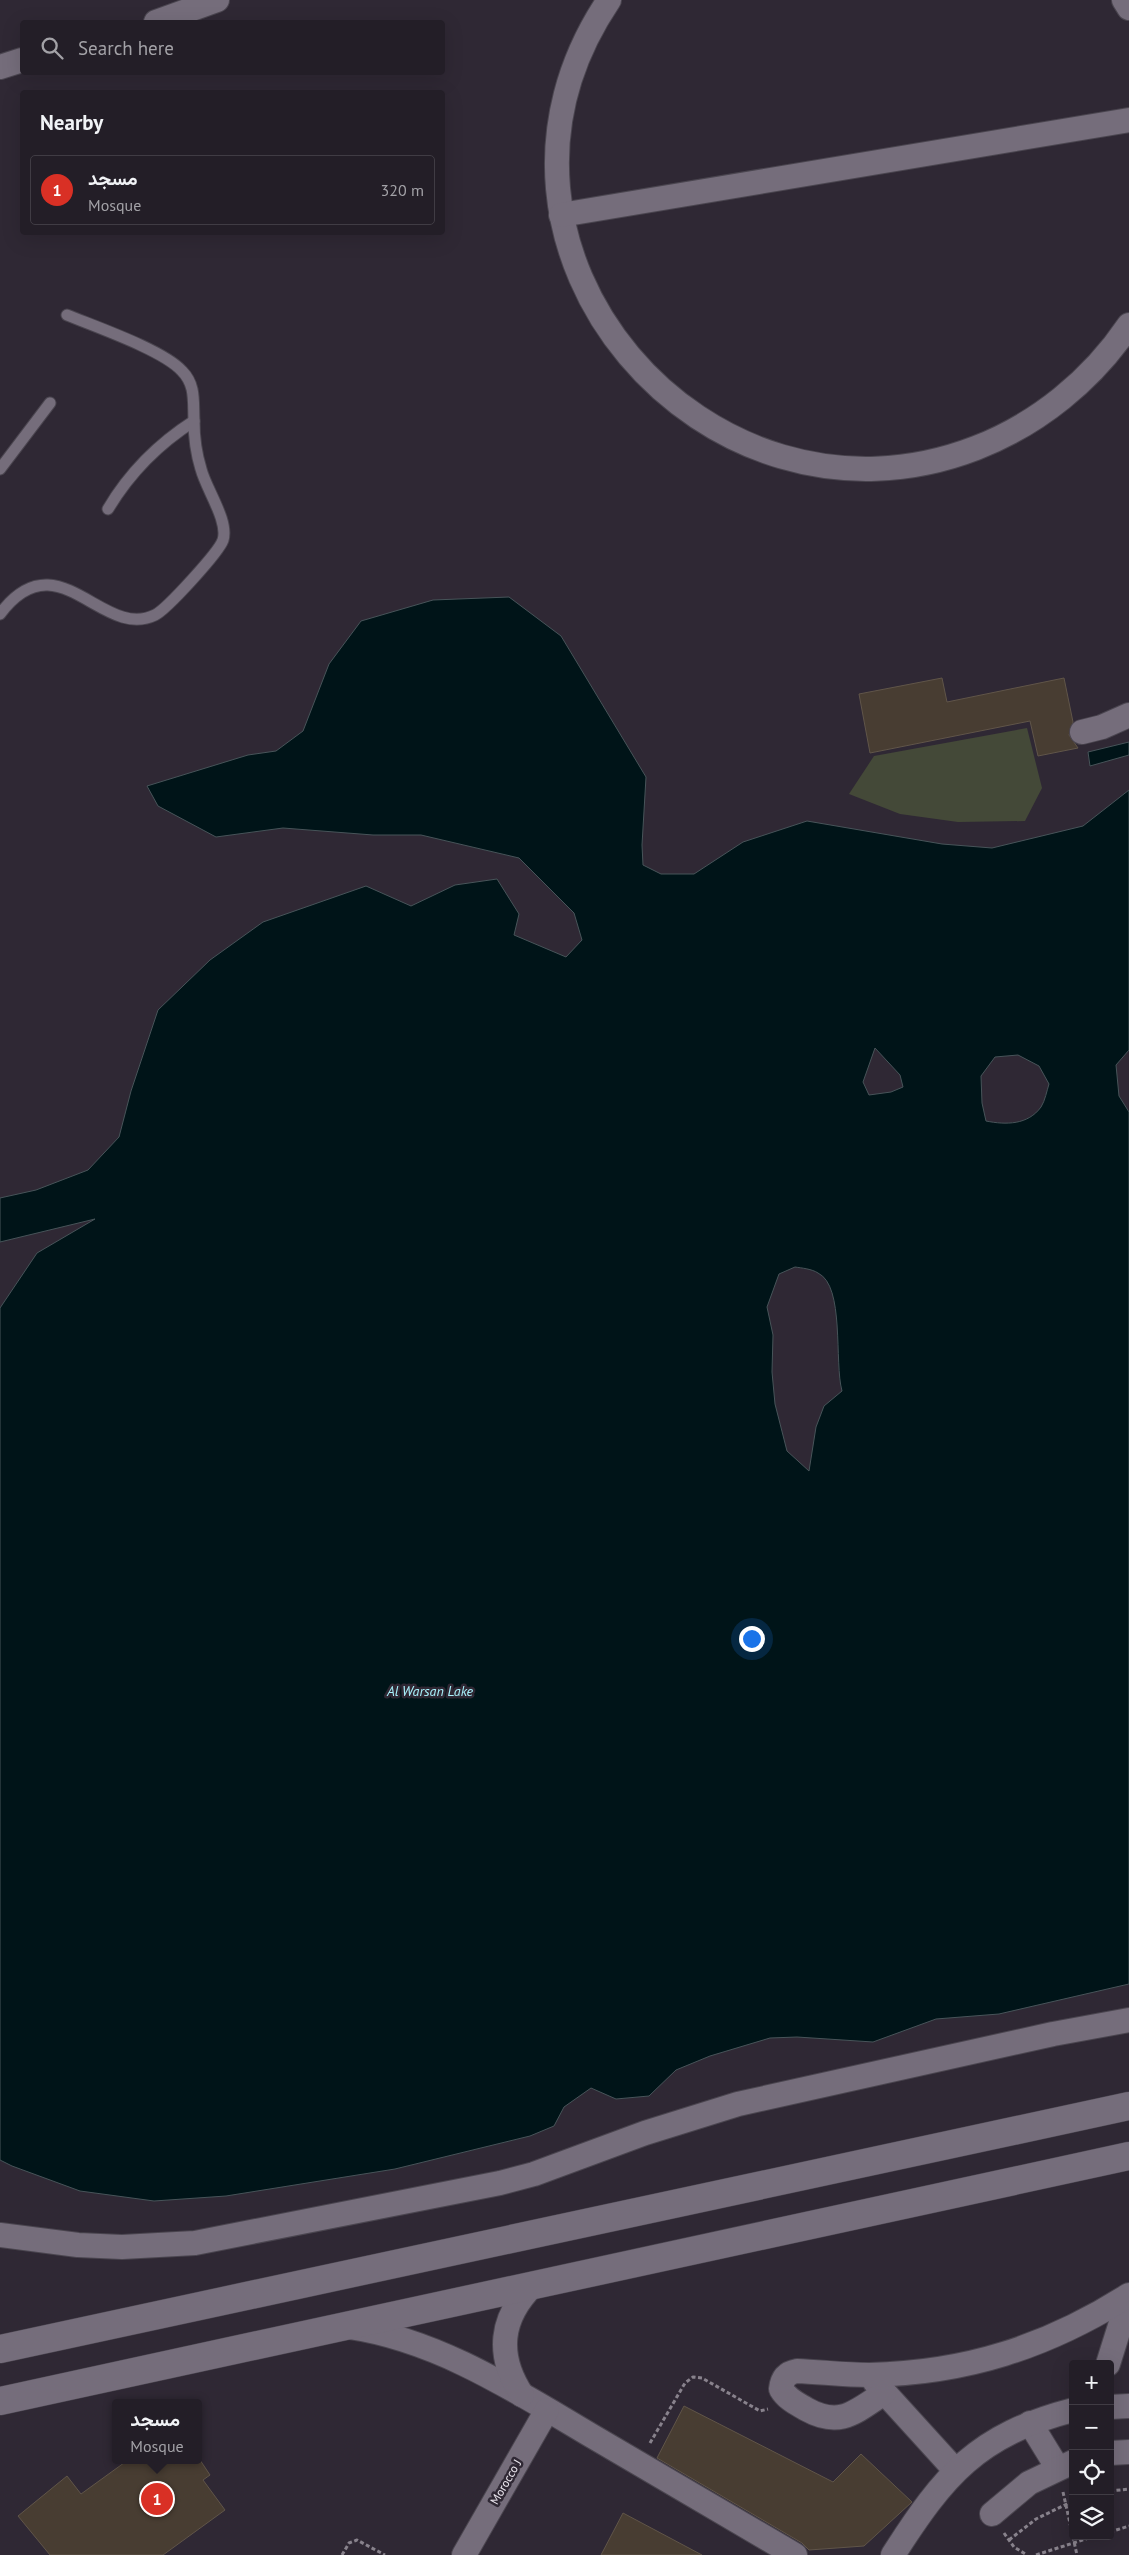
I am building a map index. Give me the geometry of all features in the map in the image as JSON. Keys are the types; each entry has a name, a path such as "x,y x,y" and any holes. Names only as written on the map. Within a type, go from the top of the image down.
{"street":[{"path":"162,20 217,0"},
{"path":"609,0 587,37 576,64 562,114 557,164 561,215 573,260 591,302 616,340 671,398 718,430 768,452 817,465 866,470 892,468 943,459 989,443 1028,423 1062,398 1097,366 1129,325"},
{"path":"1124,0 1129,8"},
{"path":"0,67 20,61"},
{"path":"561,215 1129,120"},
{"path":"1082,732 1102,727 1129,715"},
{"path":"0,2235 104,2246 167,2246 195,2243 500,2183 534,2174 645,2133 738,2104 1054,2034 1129,2020"},
{"path":"0,2349 1129,2106"},
{"path":"0,2401 1129,2156"},
{"path":"522,2395 508,2368 505,2338 514,2309 533,2285"},
{"path":"1109,2360 1129,2296"},
{"path":"884,2393 855,2412 837,2418 818,2415 788,2399 781,2389 787,2375 797,2371 868,2375 921,2372 965,2365 1009,2354 1051,2338 1092,2319 1129,2296"},
{"path":"345,2326 397,2336 422,2345 522,2395 795,2555"},
{"path":"868,2375 955,2470"},
{"path":"1114,2407 1129,2406"},
{"name":"Morocco J","path":"464,2555 547,2410"},
{"path":"893,2555 928,2501 955,2470 991,2443 1030,2423 1069,2411"},
{"path":"992,2514 1029,2482 1065,2465 1030,2423"},
{"path":"1114,2453 1129,2452"}],"lane":[{"path":"0,614 16,596 33,587 43,585 62,588 129,618 148,618 165,609 214,554 223,539 223,522 208,492 201,469 194,421 194,396 191,384 184,372 174,363 67,315"},
{"path":"0,469 50,403"},
{"path":"108,509 119,491 145,459 160,445 194,421"}],"path":[{"path":"638,2463 685,2383 693,2377 702,2378 760,2411 768,2409 781,2389"},
{"path":"1065,2465 1065,2504 1077,2555"},
{"path":"1114,2491 1129,2489"},
{"path":"1009,2540 1036,2519 1069,2502"},
{"path":"992,2514 1018,2552 1027,2555"},
{"path":"1114,2531 1129,2526"},
{"path":"342,2555 349,2544 357,2540 385,2555"},
{"path":"1036,2555 1081,2540"}],"green space":[{"path":"1027,728 1042,788 1025,821 958,822 900,814 849,794 874,756"}],"water":[{"name":"Al Warsan Lake","path":"509,597 561,636 646,777 642,845 643,865 661,874 694,874 743,842 807,821 942,844 992,848 1083,826 1129,790 1129,1050 1116,1065 1119,1096 1129,1112 1129,1984 999,2014 936,2019 873,2042 797,2037 770,2038 710,2056 676,2070 649,2096 616,2099 591,2088 564,2107 554,2126 530,2136 395,2169 226,2196 154,2201 80,2191 0,2160 0,1308 37,1253 95,1219 0,1242 0,1198 36,1190 88,1170 119,1137 131,1091 158,1010 210,960 263,922 366,886 411,906 455,885 497,879 519,914 514,935 566,957 582,940 574,913 519,858 421,835 373,835 283,828 216,837 158,806 147,786 248,755 276,751 303,731 329,664 361,621 433,600","holes":["875,1048 900,1075 903,1087 891,1092 869,1095 863,1082","1018,1055 1039,1066 1049,1084 1041,1107 1030,1117 1009,1123 986,1121 982,1103 981,1076 995,1057","795,1267 818,1273 826,1281 832,1293 835,1308 842,1391 824,1406 816,1427 809,1471 787,1451 775,1404 772,1372 773,1335 767,1307 779,1274"]},
{"path":"1129,742 1129,755 1090,766 1088,752"}],"building":[{"path":"942,678 947,702 1064,678 1073,722 1069,735 1078,748 1038,756 1030,721 870,753 859,694"},
{"path":"684,2406 833,2482 861,2454 912,2502 864,2546 809,2550 802,2543 657,2458"},
{"path":"202,2463 210,2475 203,2480 225,2510 163,2555 50,2555 18,2516 67,2476 81,2494 122,2464"},
{"path":"623,2513 702,2555 601,2555"}],"place":[{"name":"مسجد","path":"157,2499"}]}
